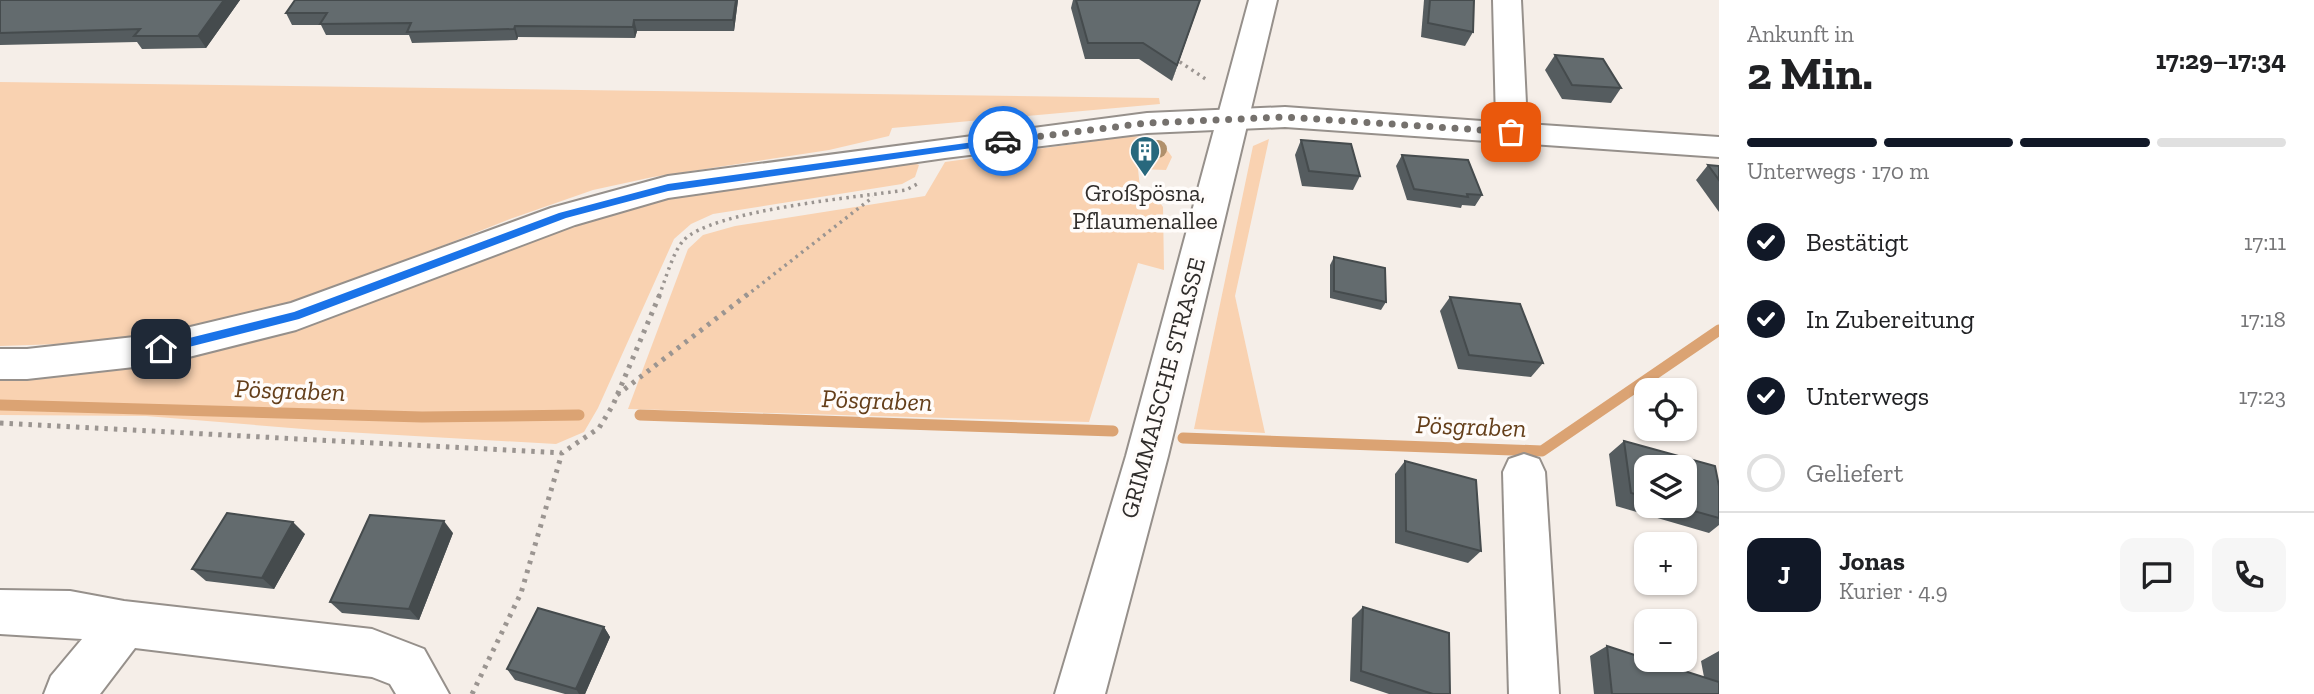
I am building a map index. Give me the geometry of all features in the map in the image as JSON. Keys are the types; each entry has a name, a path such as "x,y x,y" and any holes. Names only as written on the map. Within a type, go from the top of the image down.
{"street":[{"name":"GRIMMAISCHE STRASSE","path":"1080,694 1147,456 1263,0"},
{"path":"1507,0 1511,132"},
{"path":"0,363 27,364 161,349 296,316 563,216 668,187 923,151 1120,127 1285,117 1719,147"},
{"path":"1524,472 1534,694"},
{"path":"0,612 70,614 124,624 372,653 407,666 424,694"},
{"path":"69,694 124,624"}],"path":[{"path":"1165,53 1211,83"},
{"path":"0,423 562,453 599,428 616,396 682,242 702,227 732,217 906,190 922,181"},
{"path":"616,396 875,195"},
{"path":"472,694 521,593 562,453"}],"shaded area":[{"path":"0,82 1159,98 1160,104 892,128 889,136 829,150 653,177 593,190 510,219 329,291 193,329 120,342 0,346"},
{"path":"1131,136 1155,140 1164,146 1172,157 1166,170 1138,169 1140,188 1150,189 1163,207 1164,270 1138,263 1089,422 628,409 688,249 703,235 735,226 925,196 945,162"},
{"path":"1269,139 1235,296 1265,433 1194,429 1253,146"},
{"path":"913,162 919,165 915,177 902,184 713,214 691,224 674,239 598,408 584,432 556,444 328,431 146,416 0,415 0,373 93,371 228,348 307,323 488,253 662,196"}],"building":[{"path":"0,0 224,0 198,36 134,36 140,29 0,33"},
{"path":"295,0 736,0 733,20 634,20 633,27 515,26 514,29 407,32 411,23 320,24 327,13 286,13"},
{"path":"1076,0 1200,0 1177,65 1143,43 1088,43"},
{"path":"1430,0 1474,0 1473,32 1428,23"},
{"path":"1555,55 1603,59 1621,88 1572,85"},
{"path":"1301,140 1351,144 1360,176 1309,171"},
{"path":"1402,155 1468,160 1482,195 1467,194 1468,197 1414,189"},
{"path":"1708,165 1719,166 1719,180"},
{"path":"1334,257 1385,268 1386,302 1334,291"},
{"path":"1450,297 1520,304 1543,363 1469,355"},
{"path":"1624,441 1675,455 1634,455 1634,494 1631,493"},
{"path":"1405,461 1476,480 1481,551 1406,531"},
{"path":"1697,461 1715,466 1719,486 1719,518 1697,512"},
{"path":"227,513 293,522 262,578 192,569"},
{"path":"370,515 444,521 409,609 330,602"},
{"path":"1363,607 1449,633 1450,694 1433,694 1361,671"},
{"path":"538,608 604,627 576,689 507,669"},
{"path":"1607,646 1634,655 1634,672 1688,672 1719,682 1719,694 1612,694"}],"waterway":[{"name":"Pösgraben","path":"1183,438 1542,451 1719,330"},
{"name":"Pösgraben","path":"0,405 422,417 579,415"},
{"name":"Pösgraben","path":"640,415 1113,431"}],"way so far":[{"path":"1003,141 1147,123 1285,117 1511,132"}],"place":[{"name":"Großpösna, Pflaumenallee","path":"1145,178"}],"route":[{"path":"161,349 296,316 563,216 668,187 1003,141"}]}
